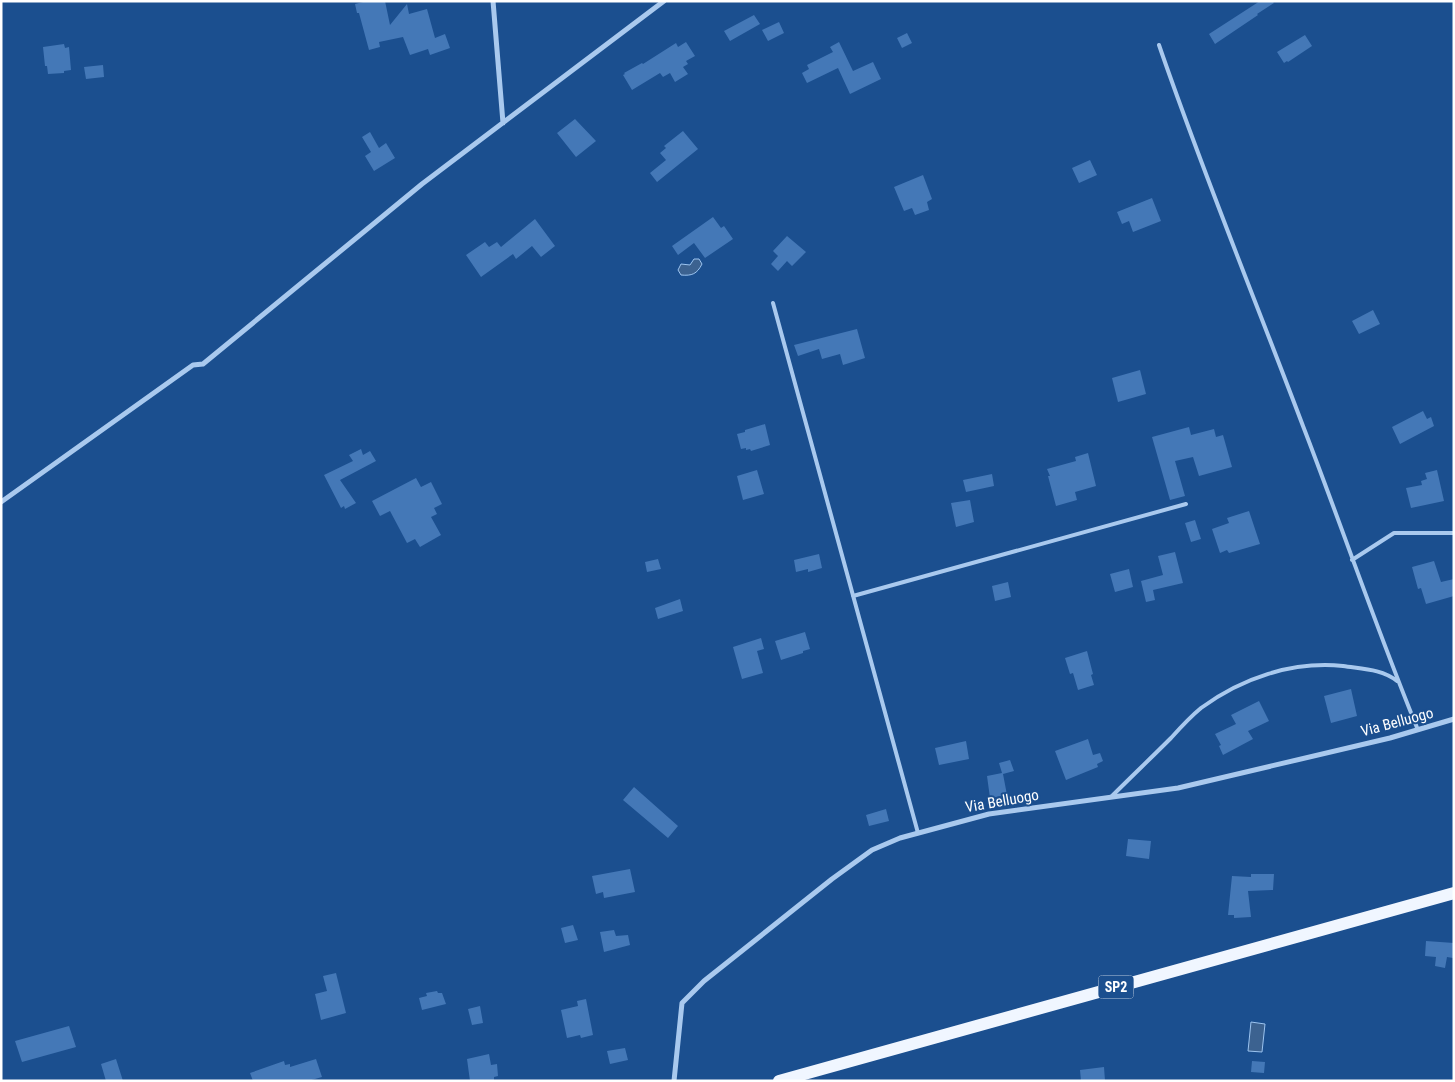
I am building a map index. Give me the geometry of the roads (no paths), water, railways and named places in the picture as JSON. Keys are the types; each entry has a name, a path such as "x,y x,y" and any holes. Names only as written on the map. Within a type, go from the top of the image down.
{"main road":[{"name":"SP2","path":"779,1081 1454,893"}],"street":[{"path":"493,1 503,123"},
{"path":"1,502 193,365 203,364 422,184 664,1"},
{"name":"Via Belluogo","path":"674,1081 682,1003 704,981 832,879 872,850 900,838 989,814 1178,788 1390,738 1454,719"}],"lane":[{"path":"1159,44 1185,121 1304,427 1352,560 1418,730"},
{"path":"773,303 918,833"},
{"path":"853,596 1186,504"},
{"path":"1352,560 1394,533 1454,533"},
{"path":"1112,797 1199,710 1224,693 1251,680 1287,668 1328,665 1371,670 1392,677 1399,682"}],"water":[{"path":"694,259 699,259 702,264 698,270 691,275 681,275 678,270 681,264 690,265"},
{"path":"1251,1022 1265,1024 1262,1052 1248,1051"}]}
